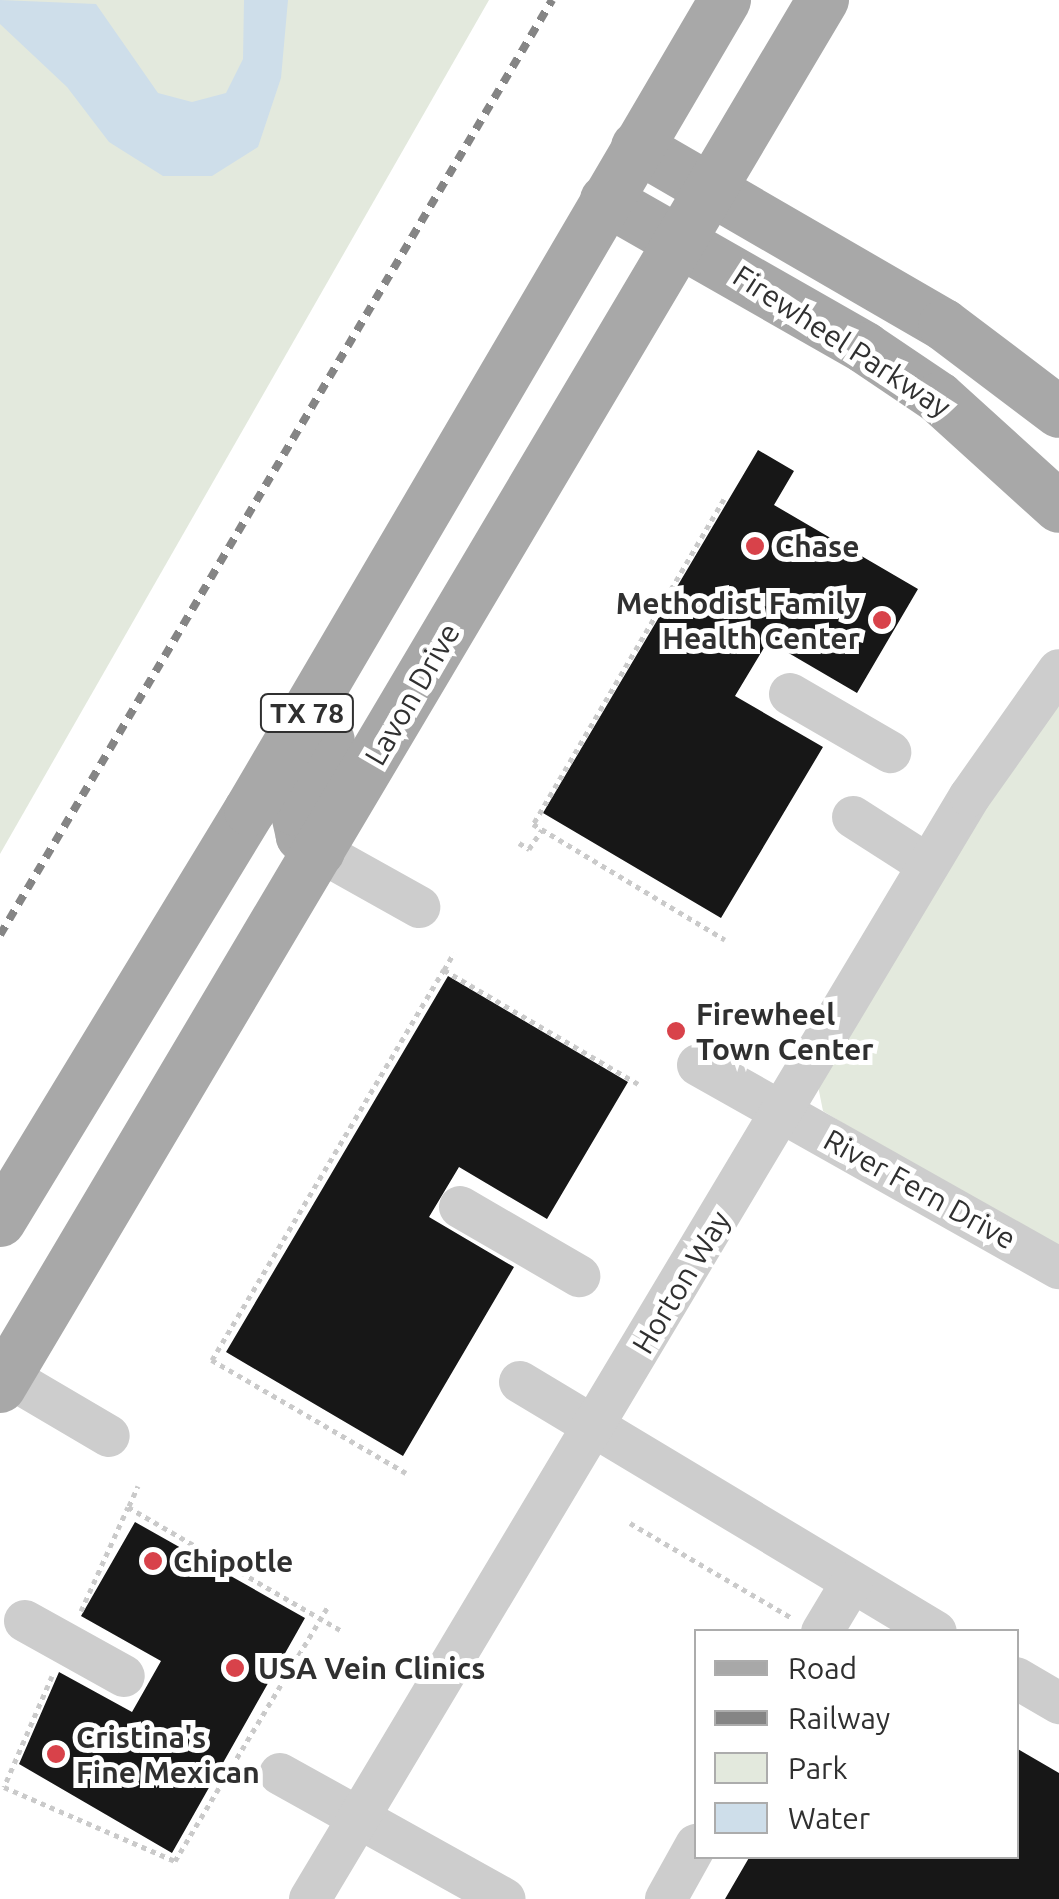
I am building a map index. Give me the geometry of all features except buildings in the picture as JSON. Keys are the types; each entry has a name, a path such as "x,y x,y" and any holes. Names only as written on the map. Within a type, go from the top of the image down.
{"main road":[{"name":"TX 78","path":"0,1221 414,531 725,0"},
{"name":"Lavon Drive","path":"3,1382 824,0"},
{"name":"Firewheel Parkway","path":"637,147 944,324 1059,412"},
{"name":"Firewheel Parkway","path":"606,200 683,240 939,398 1059,506"},
{"path":"319,851 296,824 298,795 401,604 414,531"}],"street":[{"name":"Horton Way","path":"310,1899 928,866 1000,748 1059,670"},
{"path":"790,694 890,752"},
{"path":"853,817 928,866"},
{"path":"319,851 419,907"},
{"name":"River Fern Drive","path":"698,1065 1059,1268"},
{"path":"460,1208 579,1276"},
{"path":"3,1382 109,1436"},
{"path":"520,1382 931,1629"},
{"path":"810,1627 852,1582"},
{"path":"25,1621 124,1676"},
{"path":"1019,1680 1059,1703"},
{"path":"280,1774 361,1814 505,1899"},
{"path":"666,1899 694,1849"}],"path":[{"path":"724,499 532,824 725,940"},
{"path":"519,843 529,849 542,830"},
{"path":"406,1473 212,1360 454,953"},
{"path":"444,970 638,1084"},
{"path":"138,1486 4,1787 174,1861 329,1605"},
{"path":"128,1507 342,1631"},
{"path":"630,1524 810,1627"}],"green space":[{"path":"0,0 489,0 0,854"},
{"path":"1059,698 1059,1255 823,1111 818,1086 933,886"}],"water":[{"path":"0,0 96,4 158,93 192,102 226,93 243,59 244,0 288,0 281,78 258,147 212,176 163,176 109,142 67,87 0,24"}],"railway":[{"path":"0,935 552,0"}],"place":[{"name":"Chase","path":"755,546"},
{"name":"Methodist Family Health Center","path":"882,620"},
{"name":"Firewheel Town Center","path":"676,1031"},
{"name":"Chipotle","path":"153,1561"},
{"name":"USA Vein Clinics","path":"235,1668"},
{"name":"Cristina's Fine Mexican","path":"56,1754"}]}
